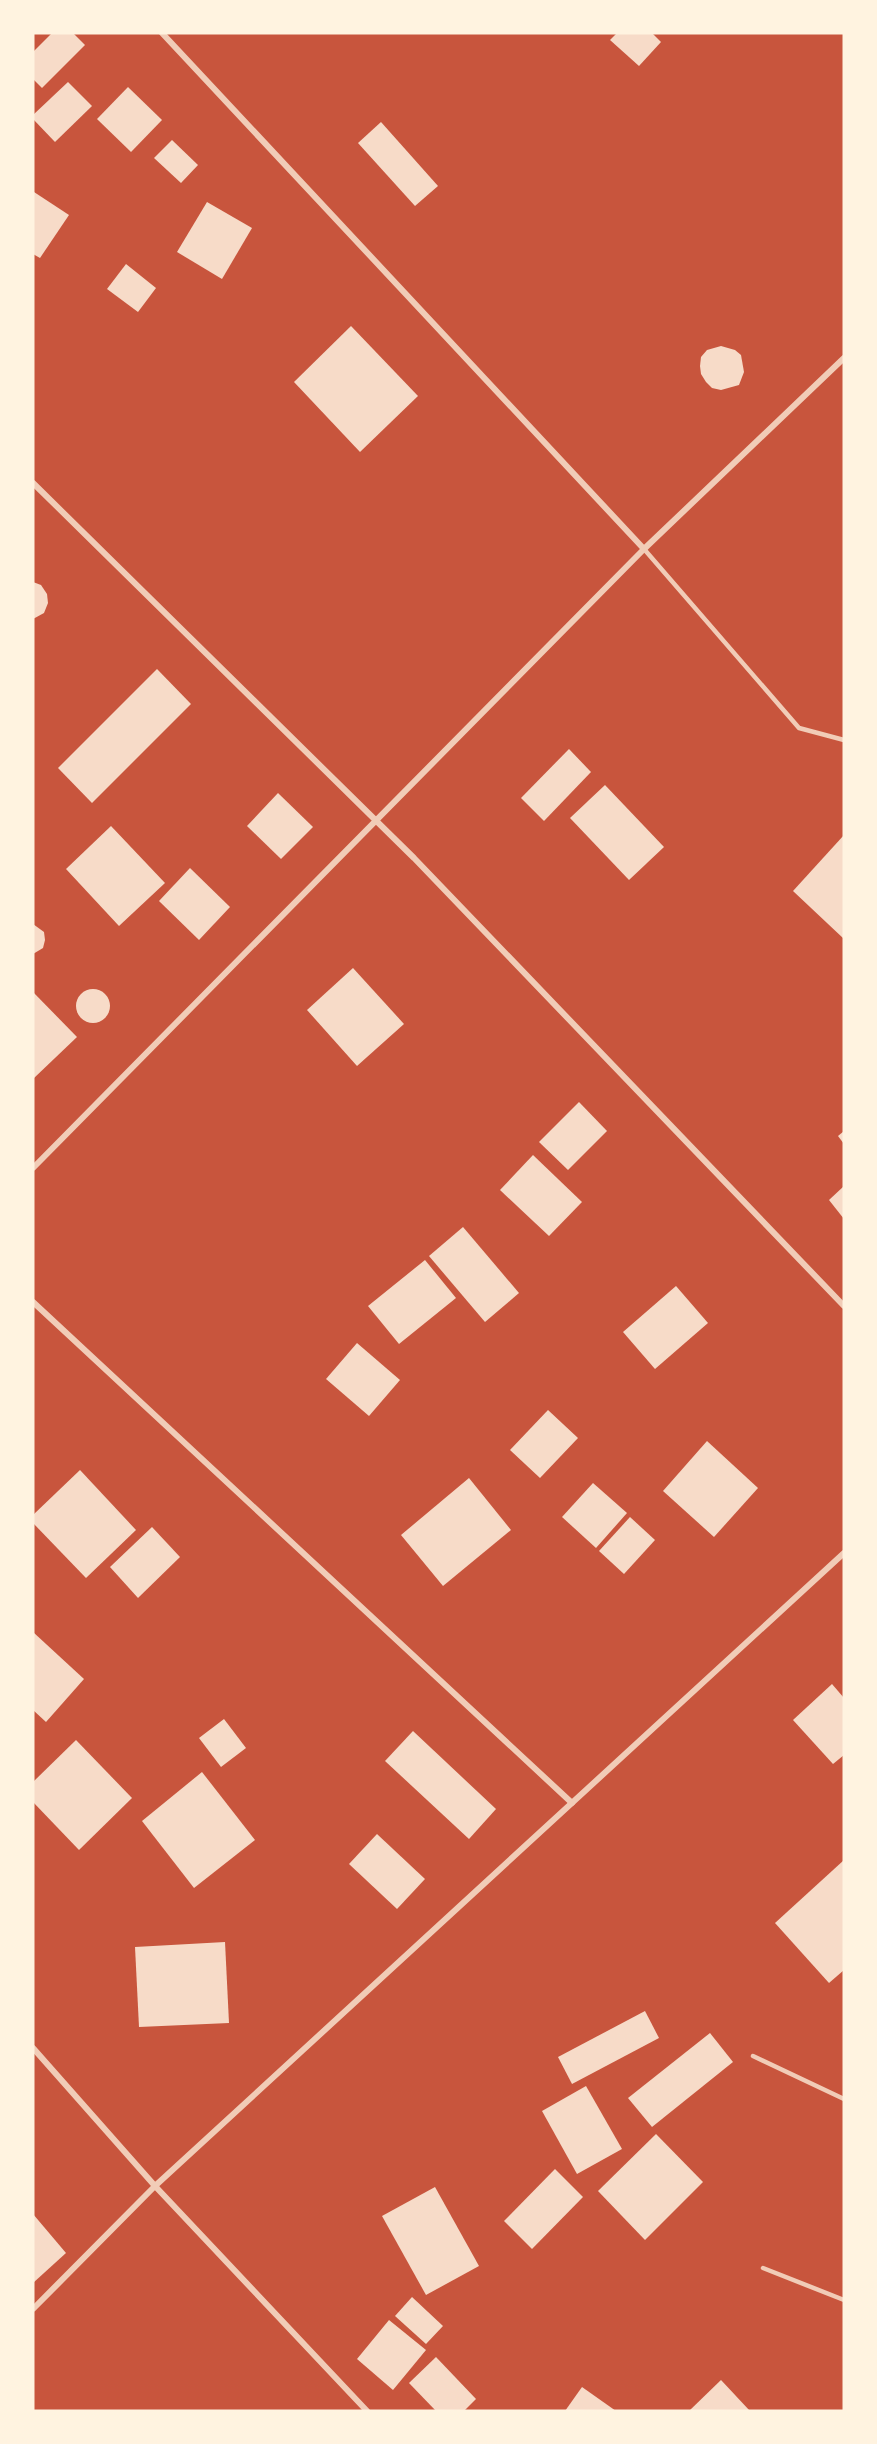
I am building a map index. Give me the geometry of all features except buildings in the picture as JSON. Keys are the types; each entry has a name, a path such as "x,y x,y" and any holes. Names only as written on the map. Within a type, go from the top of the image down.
{"street":[{"path":"162,33 644,549"},
{"path":"33,1168 644,549 844,358"},
{"path":"33,483 376,820 844,1306"},
{"path":"33,1302 572,1803"},
{"path":"33,2309 155,2186 844,1553"},
{"path":"33,2048 155,2186 368,2411"}],"lane":[{"path":"644,549 799,728 844,740"},
{"path":"753,2056 844,2099"},
{"path":"763,2268 844,2300"}]}
